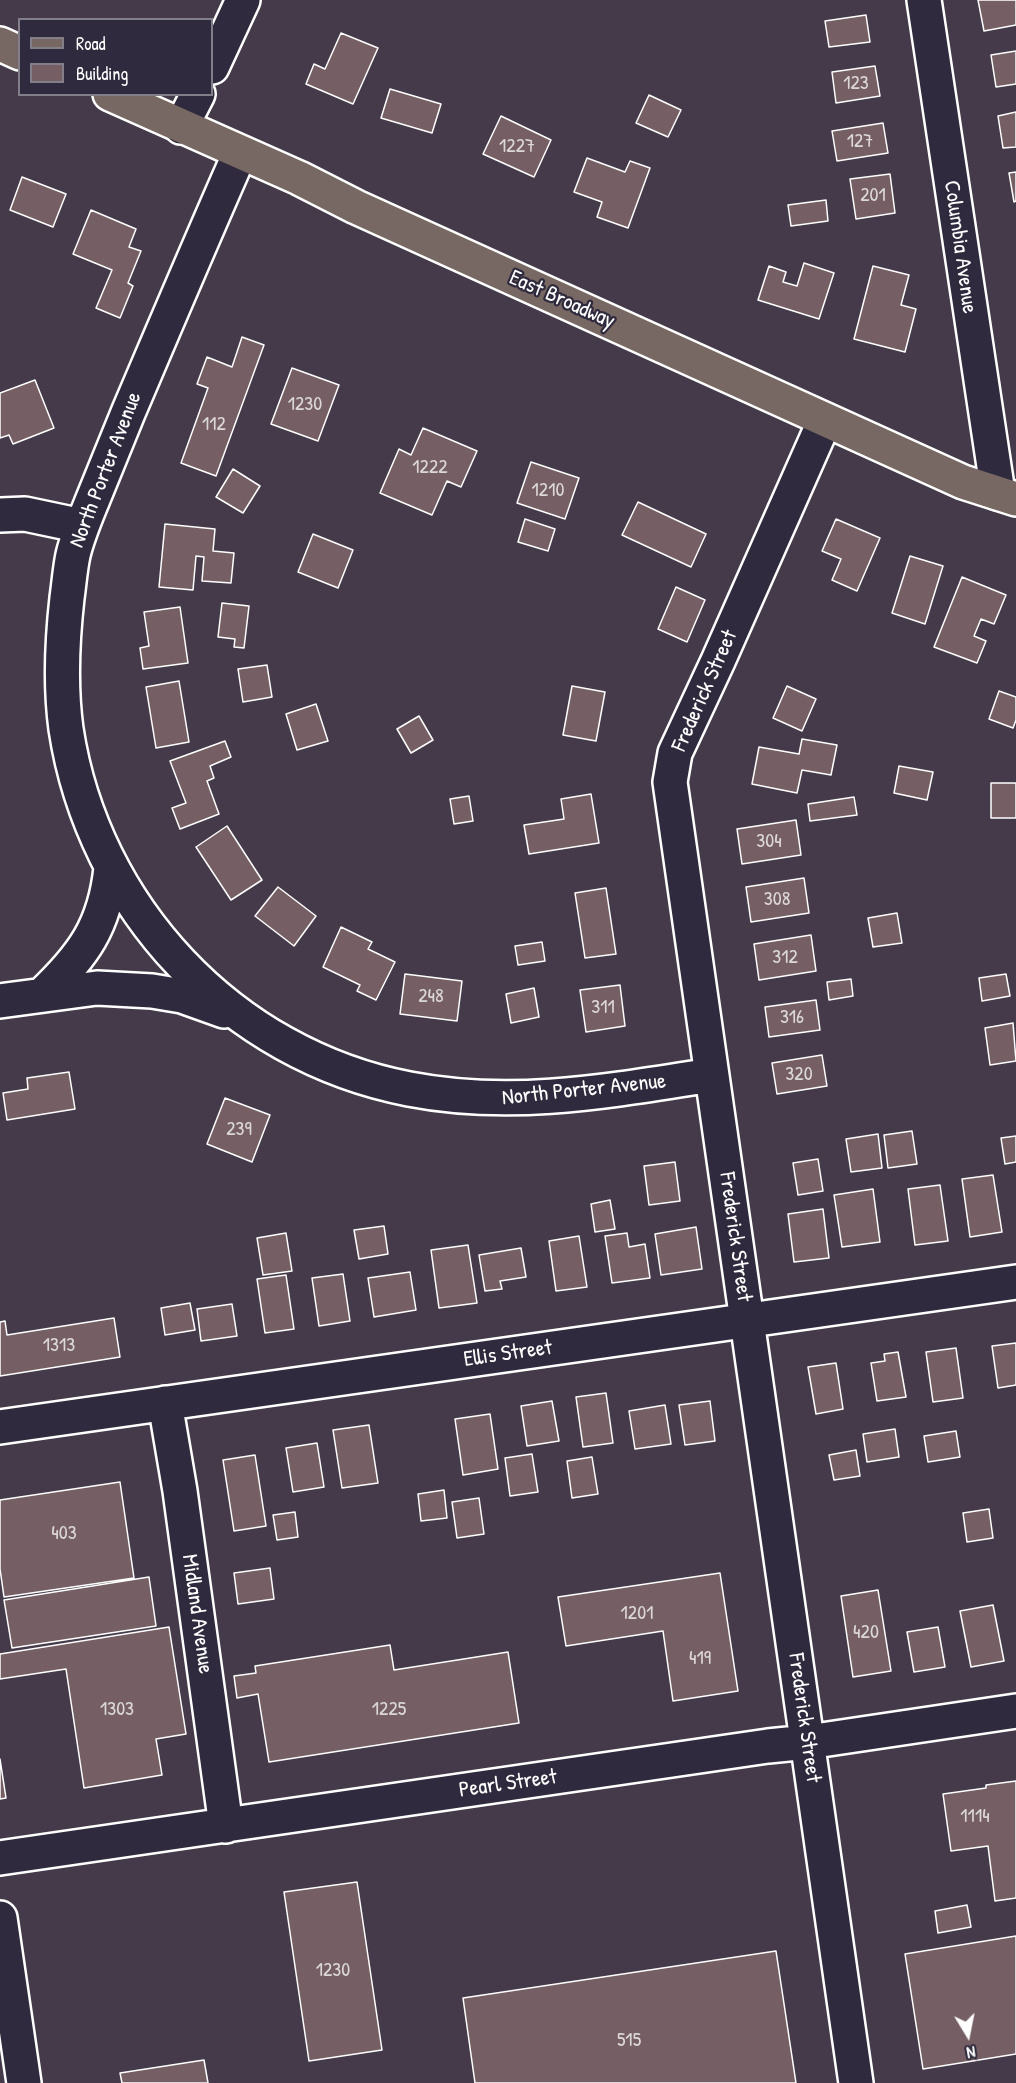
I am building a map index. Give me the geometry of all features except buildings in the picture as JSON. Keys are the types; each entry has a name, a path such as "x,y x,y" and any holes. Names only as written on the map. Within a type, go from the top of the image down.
{"main road":[{"path":"0,45 18,52"},
{"name":"East Broadway","path":"114,96 963,482 1007,496"}],"street":[{"path":"213,65 243,0"},
{"name":"Columbia Avenue","path":"924,0 1007,496"},
{"path":"181,127 197,96"},
{"name":"North Porter Avenue","path":"240,153 82,526 73,556 63,632 62,680 66,728 75,771 87,810 111,868 125,893 143,917 181,963 215,997 239,1017 271,1036 346,1072 406,1089 495,1100 542,1099 711,1075"},
{"name":"Frederick Street","path":"825,420 733,630 675,753 670,782 856,2083"},
{"path":"0,515 25,514 82,526"},
{"path":"42,995 70,968 89,942 109,891 111,868"},
{"path":"0,1001 97,987 152,991 182,996 239,1017"},
{"name":"Ellis Street","path":"0,1427 1016,1282"},
{"name":"Midland Avenue","path":"165,1403 180,1491 226,1826"},
{"name":"Pearl Street","path":"0,1858 1016,1712"},
{"path":"0,1918 24,2083"}]}
